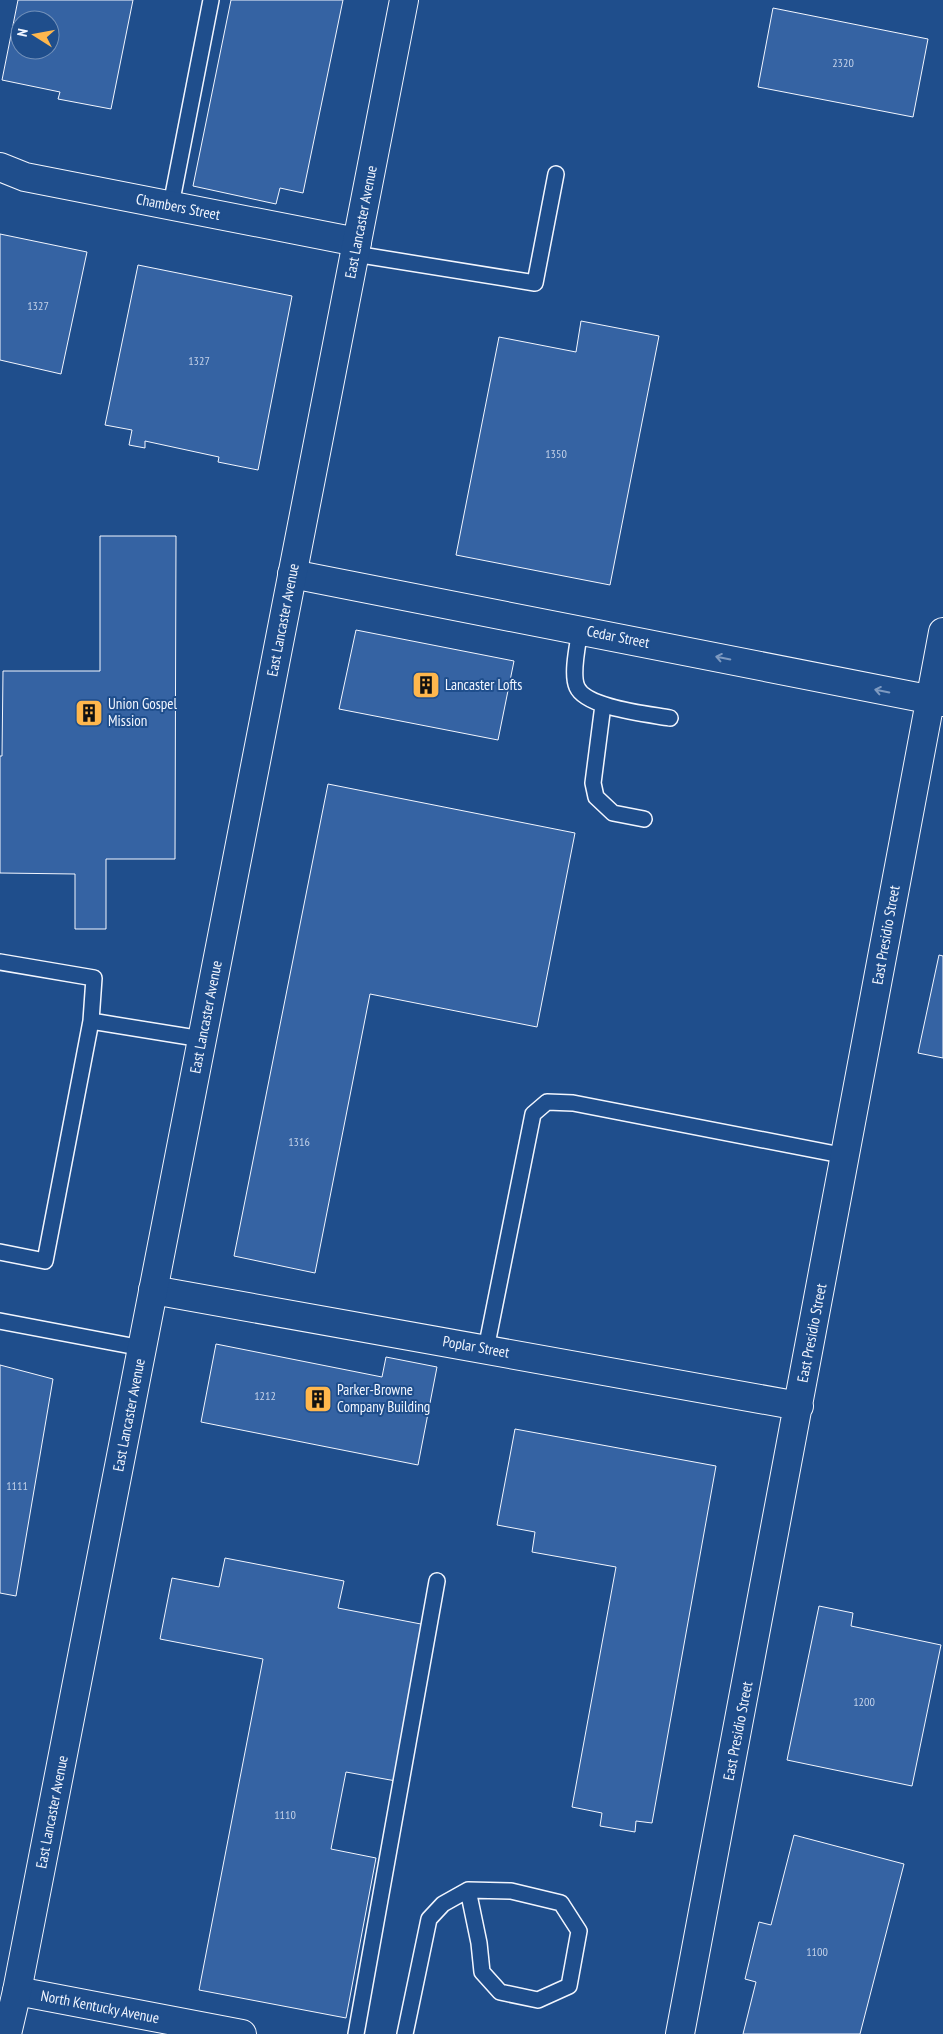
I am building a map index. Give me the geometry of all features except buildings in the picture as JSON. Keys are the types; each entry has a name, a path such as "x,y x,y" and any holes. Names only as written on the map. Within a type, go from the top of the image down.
{"street":[{"name":"East Lancaster Avenue","path":"7,2034 17,1991 404,0"},
{"name":"Chambers Street","path":"0,167 26,177 171,206 356,248"},
{"name":"Cedar Street","path":"292,574 936,701"},
{"name":"East Presidio Street","path":"680,2034 846,1156 936,701 943,632"},
{"name":"Poplar Street","path":"153,1290 799,1406"},
{"name":"North Kentucky Avenue","path":"17,1991 242,2034"}],"lane":[{"path":"171,206 211,0"},
{"path":"356,248 535,283 556,174"},
{"path":"580,630 575,673 576,687 585,698 603,705 670,718"},
{"path":"603,705 593,783 596,796 613,813 644,819"},
{"path":"0,962 94,978 91,1021 45,1262 0,1252"},
{"path":"91,1021 202,1039"},
{"path":"486,1349 533,1114 547,1102 573,1102 846,1156"},
{"path":"0,1321 142,1348"},
{"path":"356,2034 437,1581"},
{"path":"405,2034 429,1919 443,1904 468,1890 512,1891 561,1903 578,1932 569,1986 538,2000 500,1992 482,1972 479,1943 468,1890"}],"place":[{"name":"Lancaster Lofts","path":"426,685"},
{"name":"Union Gospel Mission","path":"89,713"},
{"name":"Parker-Browne Company Building","path":"318,1399"}]}
